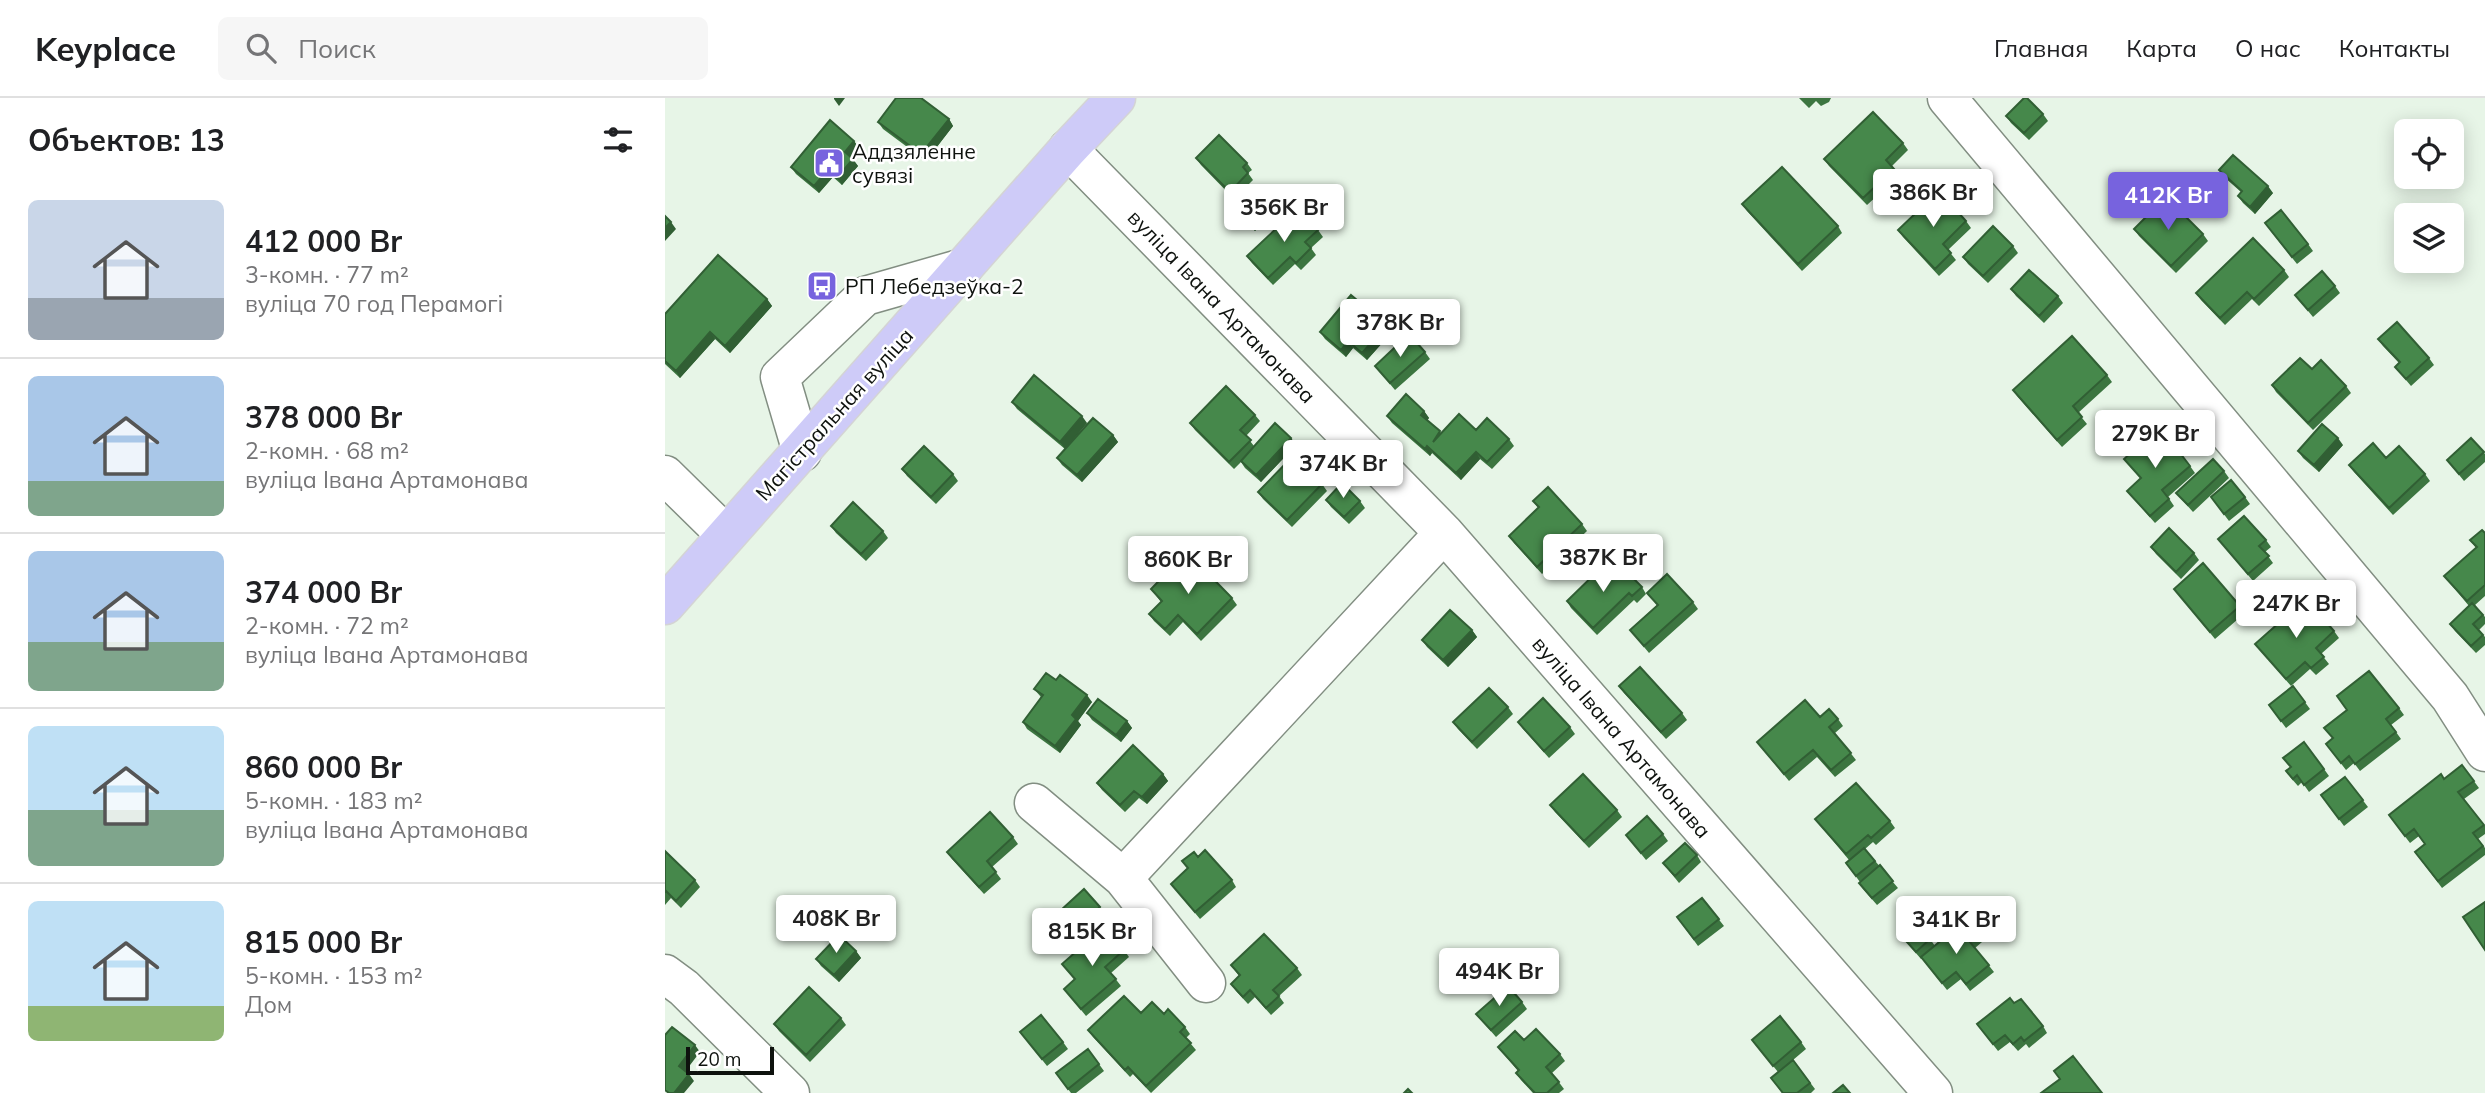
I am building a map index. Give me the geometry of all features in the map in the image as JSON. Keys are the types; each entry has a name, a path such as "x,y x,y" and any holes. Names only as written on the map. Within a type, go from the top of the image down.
{"main road":[{"name":"Магістральная вуліца","path":"665,605 1067,149 1117,98"}],"street":[{"path":"1947,98 2450,697 2485,752"},
{"name":"вуліца Івана Артамонава","path":"1067,149 1444,533 1933,1093"},
{"path":"802,452 781,377 865,296 963,268"},
{"path":"665,475 726,535"},
{"path":"1123,878 1444,533"},
{"path":"1034,803 1123,878 1206,983"},
{"path":"665,974 684,988 790,1093"}],"building":[{"path":"896,98 921,98 949,119 921,154 878,122"},
{"path":"2024,98 2043,114 2024,133 2006,116"},
{"path":"1873,112 1903,143 1886,160 1894,169 1863,198 1824,159"},
{"name":"Аддзяленне сувязі","path":"830,120 854,141 845,152 853,159 837,178 828,170 814,186 791,167"},
{"path":"1219,135 1247,163 1243,167 1248,173 1230,192 1196,158"},
{"path":"2233,155 2268,186 2250,207 2238,196 2242,191 2219,170"},
{"path":"1782,167 1838,226 1798,264 1742,204"},
{"path":"1258,191 1270,202 1251,224 1238,213"},
{"path":"1939,191 1966,221 1943,244 1951,253 1935,269 1898,230"},
{"path":"2166,197 2203,234 2171,266 2134,229"},
{"path":"1297,209 1318,230 1305,242 1311,248 1296,263 1290,257 1268,278 1247,256"},
{"path":"2281,210 2308,244 2292,257 2265,223"},
{"path":"665,216 671,222 665,228"},
{"path":"1993,226 2013,246 1983,276 1963,257"},
{"path":"2253,238 2284,270 2254,299 2247,292 2220,318 2196,293"},
{"path":"718,255 767,299 725,346 710,332 676,371 665,361 665,314"},
{"path":"2029,270 2058,296 2039,316 2011,289"},
{"path":"2322,271 2335,286 2308,310 2295,295"},
{"path":"1351,295 1387,325 1362,353 1348,341 1341,350 1320,332"},
{"path":"2397,322 2429,358 2406,379 2395,367 2400,362 2378,339"},
{"path":"1409,334 1425,352 1390,383 1375,366"},
{"path":"2072,336 2107,375 2073,406 2082,417 2057,440 2013,390"},
{"path":"2300,358 2312,369 2321,360 2346,386 2308,423 2272,385"},
{"path":"1034,375 1082,416 1060,442 1012,402"},
{"path":"1226,386 1255,415 1240,430 1251,440 1229,462 1190,423"},
{"path":"1406,394 1424,411 1421,415 1440,431 1433,442 1459,414 1476,430 1487,418 1509,439 1487,462 1476,452 1456,473 1427,446 1425,449 1387,416"},
{"path":"1093,418 1113,435 1077,475 1057,458"},
{"path":"1275,423 1291,438 1256,475 1241,461"},
{"path":"2322,424 2338,438 2314,465 2298,451"},
{"path":"2160,427 2190,466 2162,490 2169,499 2150,516 2127,491 2141,478 2124,459"},
{"path":"2471,438 2484,452 2459,474 2447,460"},
{"path":"2373,443 2386,458 2399,446 2425,474 2389,508 2349,465"},
{"path":"924,446 953,474 931,497 902,469"},
{"path":"1293,456 1322,484 1287,520 1258,492"},
{"path":"2213,459 2224,471 2188,505 2176,493"},
{"path":"2231,480 2245,497 2224,514 2211,497"},
{"path":"1342,483 1360,501 1344,517 1326,500"},
{"path":"1548,487 1582,524 1537,567 1509,536 1539,507 1533,501"},
{"path":"853,502 883,531 861,554 831,526"},
{"path":"2244,516 2266,540 2259,546 2269,556 2248,574 2218,539"},
{"path":"2169,528 2194,553 2176,572 2151,547"},
{"path":"2482,530 2485,533 2485,585 2467,601 2444,576 2477,547 2470,540"},
{"path":"1187,552 1232,598 1197,634 1178,615 1165,629 1149,614 1162,601 1151,589"},
{"path":"2203,563 2240,606 2210,632 2174,589"},
{"path":"1604,565 1611,573 1620,565 1642,587 1632,596 1629,593 1593,628 1567,601"},
{"path":"1667,574 1693,602 1644,646 1630,630 1658,605 1647,593"},
{"path":"2306,599 2334,631 2316,648 2324,657 2311,668 2305,662 2286,679 2255,644"},
{"path":"2472,603 2483,615 2473,624 2483,635 2471,646 2450,624"},
{"path":"1450,610 1472,630 1443,660 1422,640"},
{"path":"1640,667 1682,713 1661,732 1619,686"},
{"path":"2369,671 2399,708 2386,719 2396,732 2355,764 2349,756 2341,763 2326,744 2333,738 2324,728 2347,710 2337,696"},
{"path":"1046,673 1056,680 1060,675 1087,695 1072,715 1076,719 1055,746 1023,722 1043,695 1034,689"},
{"path":"2293,686 2305,702 2281,721 2269,705"},
{"path":"1489,688 1508,707 1472,742 1453,722"},
{"path":"1543,698 1570,727 1544,751 1518,722"},
{"path":"1098,699 1127,721 1116,735 1087,713"},
{"path":"1805,700 1820,717 1829,709 1838,719 1829,727 1851,753 1831,770 1813,750 1784,774 1757,742"},
{"path":"2304,742 2324,769 2304,785 2297,775 2293,779 2286,771 2291,767 2283,758"},
{"path":"1133,745 1163,774 1142,797 1134,791 1120,805 1097,783"},
{"path":"2462,765 2474,781 2458,792 2484,825 2473,833 2483,846 2438,881 2415,852 2425,844 2414,829 2405,836 2389,815 2441,774 2444,779"},
{"path":"1583,774 1617,810 1584,841 1550,805"},
{"path":"2345,777 2363,800 2339,819 2321,795"},
{"path":"1856,783 1890,821 1871,838 1868,835 1846,854 1815,819"},
{"path":"990,812 1013,837 987,861 996,872 979,887 947,852"},
{"path":"1647,816 1663,834 1641,853 1626,835"},
{"path":"1685,843 1697,855 1675,876 1663,863"},
{"path":"1864,848 1875,861 1856,876 1846,863"},
{"path":"1205,850 1232,880 1195,912 1171,884 1188,868 1182,861 1194,852 1198,857"},
{"path":"665,851 695,880 676,901 665,892"},
{"path":"1880,865 1893,881 1872,898 1859,883"},
{"path":"1084,889 1100,907 1077,927 1061,910"},
{"path":"1702,898 1719,919 1694,939 1677,917"},
{"path":"2485,902 2485,950 2463,917"},
{"path":"1912,919 1930,939 1916,952 1898,932"},
{"path":"1965,921 1977,935 1969,941 1989,965 1966,984 1956,972 1942,983 1921,957"},
{"path":"1104,927 1124,950 1105,967 1116,979 1081,1009 1064,989 1075,979 1062,964"},
{"path":"1264,934 1297,968 1273,990 1279,996 1266,1008 1250,990 1243,997 1231,984 1240,975 1231,965"},
{"path":"839,935 856,951 834,975 816,959"},
{"path":"1508,986 1522,1002 1491,1030 1476,1014"},
{"path":"809,987 841,1018 806,1055 774,1024"},
{"path":"1124,996 1141,1013 1152,1002 1164,1014 1168,1009 1185,1027 1180,1032 1191,1043 1146,1086 1128,1067 1125,1070 1088,1030"},
{"path":"2010,998 2014,1003 2021,999 2043,1026 2024,1041 2021,1037 2013,1044 2005,1035 1993,1044 1977,1024"},
{"path":"1041,1015 1063,1042 1042,1059 1020,1032"},
{"path":"1780,1016 1801,1042 1773,1066 1752,1040"},
{"path":"672,1027 695,1045 679,1066 689,1074 674,1093 669,1093 665,1090 665,1035"},
{"path":"1536,1029 1560,1054 1546,1067 1559,1082 1547,1093 1535,1093 1516,1073 1519,1070 1498,1047 1515,1031 1524,1040"},
{"path":"1088,1049 1099,1064 1068,1089 1056,1073"},
{"path":"2073,1056 2102,1093 2041,1093 2060,1079 2054,1071"},
{"path":"1793,1060 1810,1083 1797,1093 1783,1093 1771,1078"},
{"path":"1843,1085 1850,1093 1833,1093"}],"place":[{"name":"Аддзяленне сувязі","path":"829,163"},
{"name":"РП Лебедзеўка-2","path":"822,286"}]}
